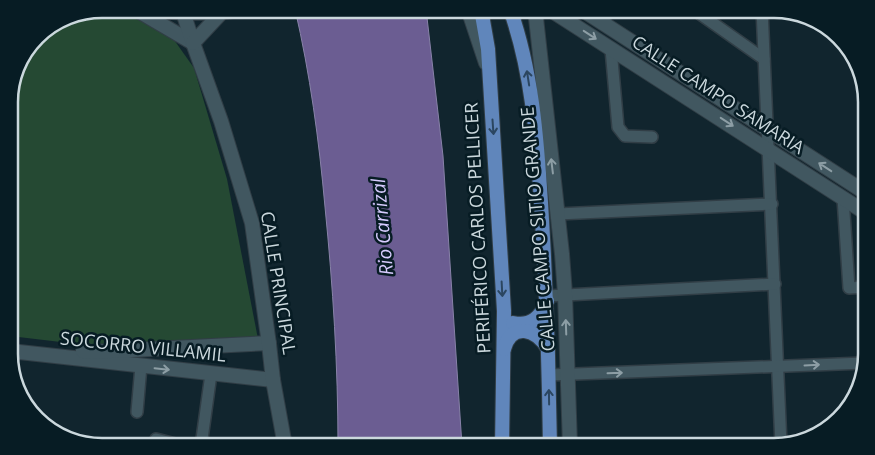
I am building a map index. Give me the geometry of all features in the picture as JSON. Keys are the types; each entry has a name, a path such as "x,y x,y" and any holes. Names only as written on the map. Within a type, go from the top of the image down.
{"main road":[{"name":"PERIFÉRICO CARLOS PELLICER","path":"483,18 488,49 504,311 502,437"},
{"path":"513,18 520,40 530,88 539,179 547,298 550,437"},
{"path":"504,311 510,322 515,324 532,322 541,314 547,298"},
{"path":"504,349 513,334 526,331 532,332 542,339 548,350"}],"street":[{"path":"150,18 193,43 220,18"},
{"name":"CALLE PRINCIPAL","path":"185,18 221,121 252,223 273,380 283,438"},
{"path":"471,18 489,75"},
{"name":"CALLE CAMPO SITIO GRANDE","path":"541,18 565,294 570,437"},
{"name":"CALLE CAMPO SAMARIA","path":"555,18 611,49 858,208"},
{"name":"CALLE CAMPO SAMARIA","path":"595,18 858,188"},
{"path":"706,18 764,59"},
{"path":"762,18 772,204 781,437"},
{"path":"611,49 618,127 625,136 652,137"},
{"path":"843,198 849,288 858,287"},
{"path":"558,214 772,204"},
{"path":"547,298 565,294 775,284"},
{"name":"SOCORRO VILLAMIL","path":"18,343 92,352 269,343"},
{"name":"SOCORRO VILLAMIL","path":"18,352 273,380"},
{"path":"549,375 857,363"},
{"path":"137,412 141,366"},
{"path":"202,438 210,374"}],"green space":[{"path":"133,18 167,30 194,68 227,179 258,339 86,345 18,337 18,96 20,80 32,55 42,42 69,24 85,19"}],"water":[{"name":"Rio Carrizal","path":"297,18 427,18 443,156 461,437 338,438 334,326 323,182 310,83"}]}
